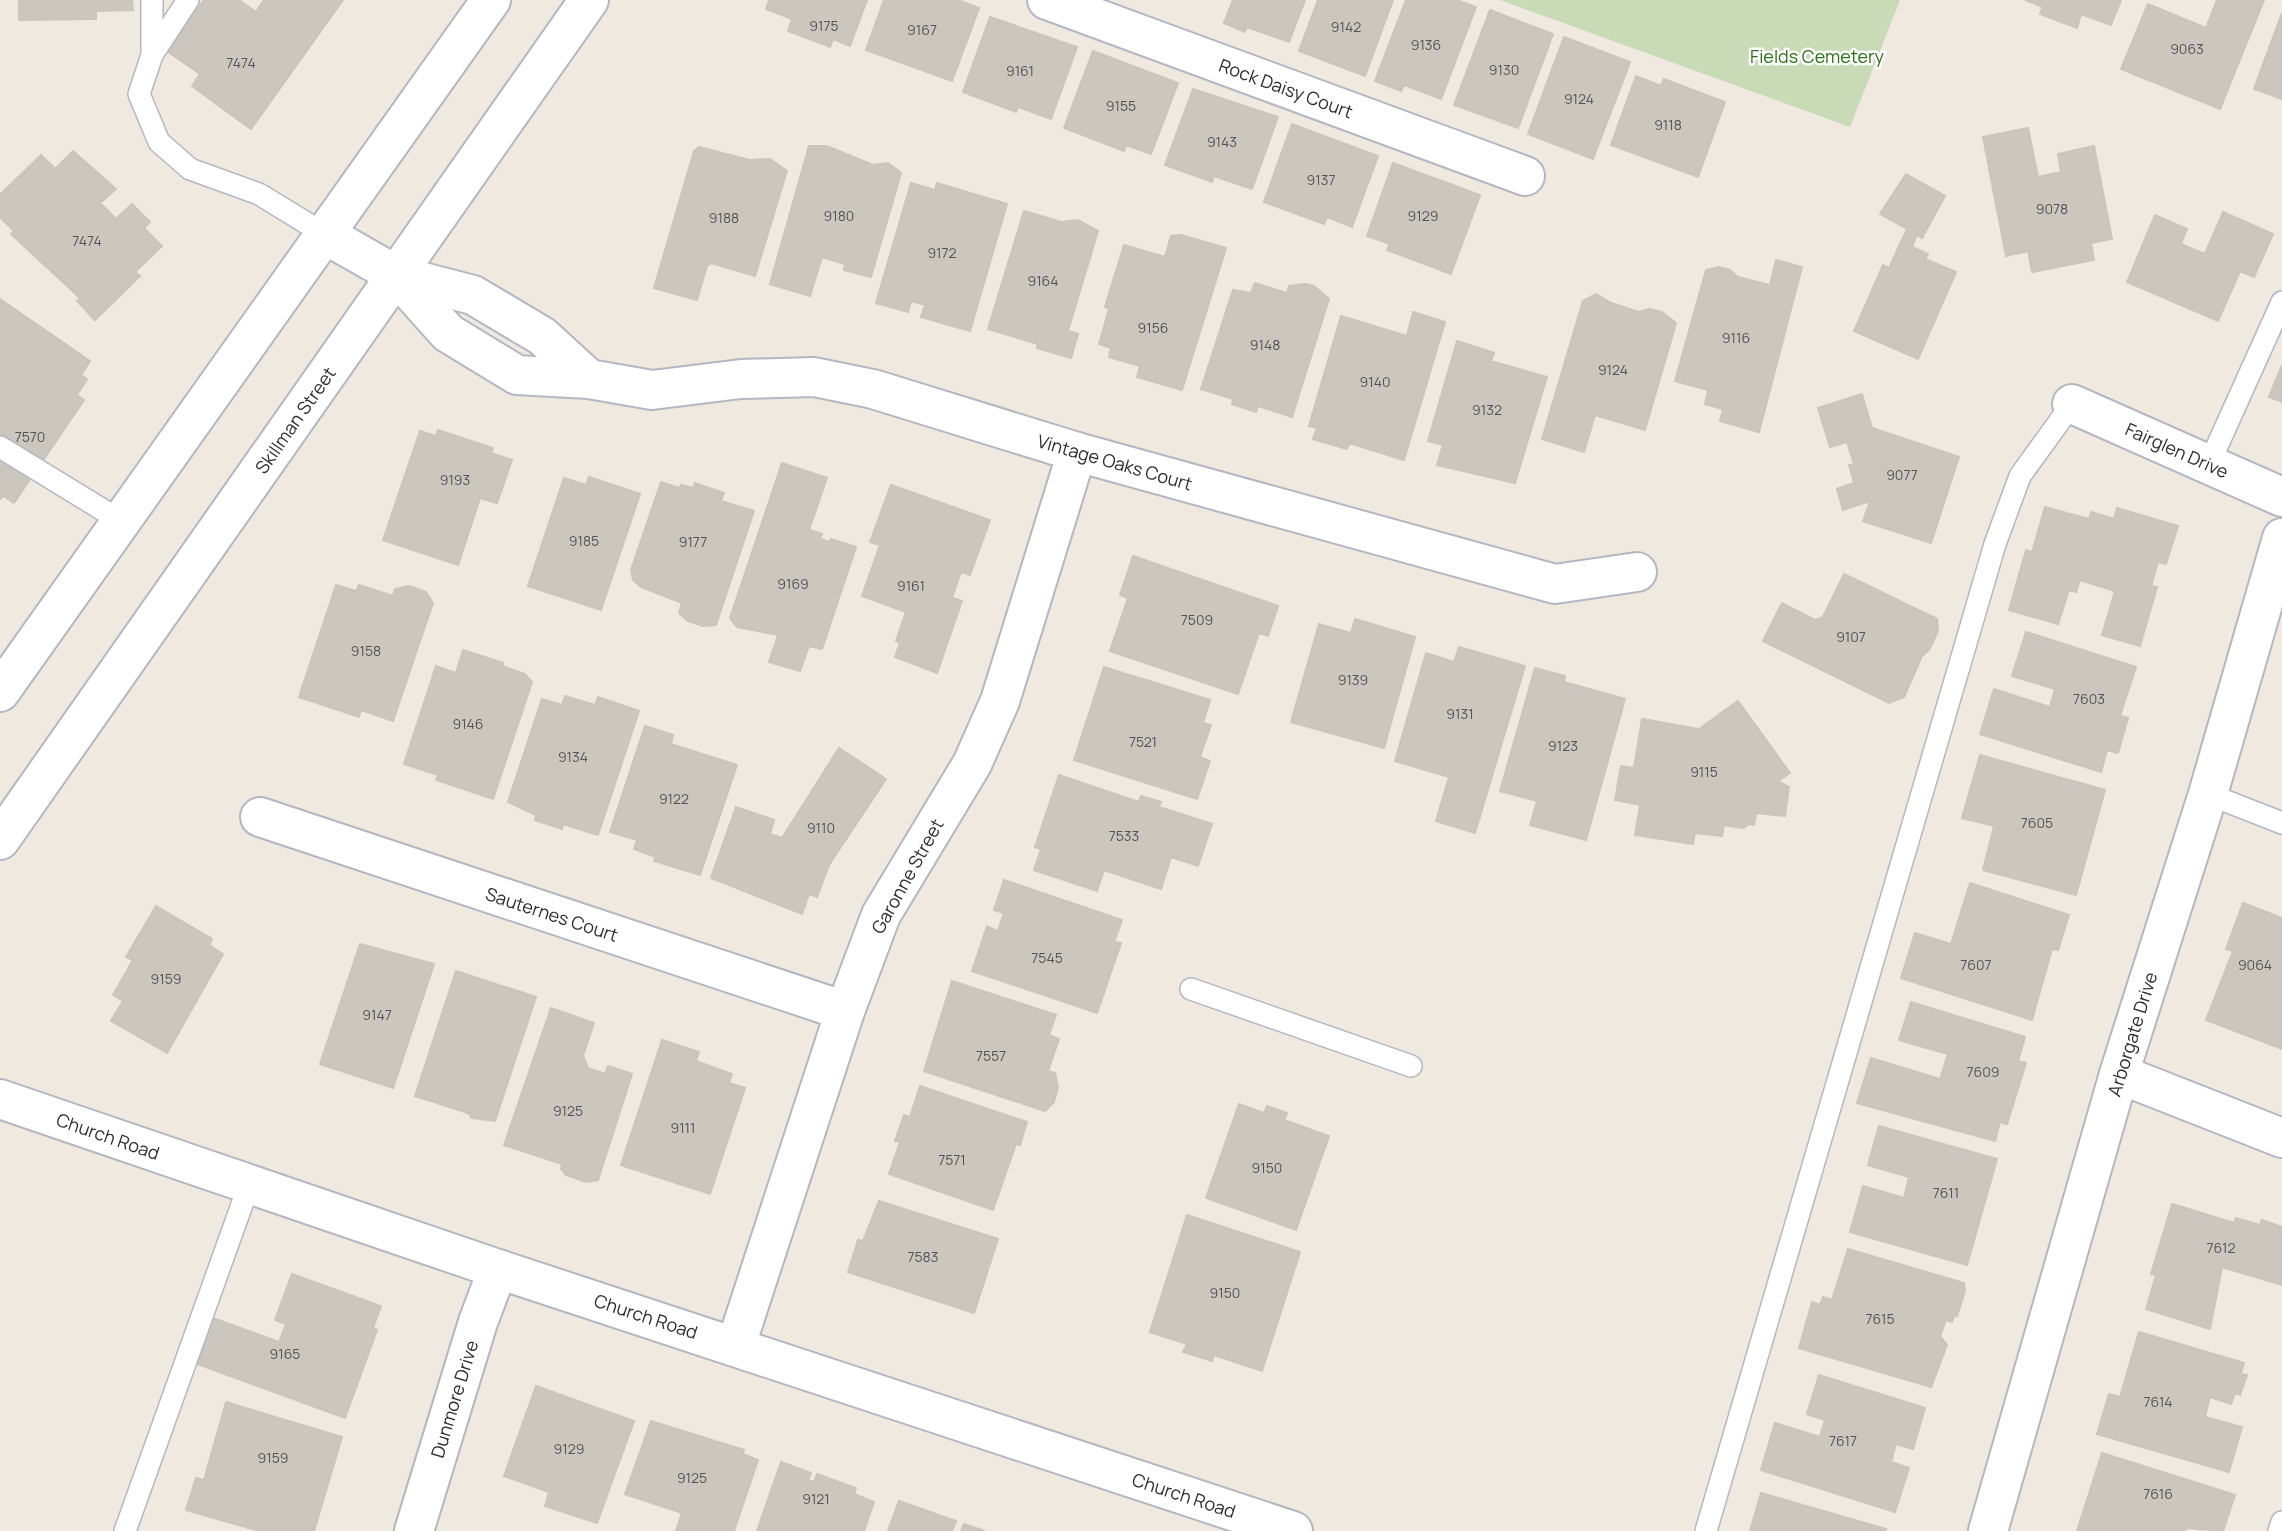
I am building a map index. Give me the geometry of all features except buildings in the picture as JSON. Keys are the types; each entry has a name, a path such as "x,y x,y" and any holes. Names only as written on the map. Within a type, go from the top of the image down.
{"street":[{"path":"0,692 491,0"},
{"name":"Skillman Street","path":"0,840 589,0"},
{"name":"Rock Daisy Court","path":"1047,0 1525,176"},
{"name":"Vintage Oaks Court","path":"326,235 396,275 473,295 542,336 589,379 652,390 741,379 814,377 873,389 1077,452 1555,584 1637,572"},
{"name":"Fairglen Drive","path":"2072,404 2282,497"},
{"name":"Garonne Street","path":"736,1345 845,1011 881,915 972,764 1000,701 1077,452"},
{"name":"Arborgate Drive","path":"1988,1531 2119,1074 2207,794 2282,538"},
{"name":"Sauternes Court","path":"260,817 845,1011"},
{"path":"2119,1074 2282,1138"},
{"name":"Church Road","path":"0,1099 498,1269 736,1345 1293,1531"},
{"name":"Dunmore Drive","path":"414,1531 478,1322 498,1269"}],"lane":[{"path":"152,0 152,55"},
{"path":"188,0 152,55 139,94 159,142 190,169 259,194 326,235"},
{"path":"2209,464 2282,302"},
{"path":"1706,1531 1995,544 2020,476 2072,404"},
{"path":"0,447 35,471 121,520"},
{"path":"2207,794 2282,822"},
{"path":"1191,989 1411,1066"},
{"path":"125,1531 249,1185"},
{"path":"2279,1531 2282,1522"}],"green space":[{"name":"Fields Cemetery","path":"1500,0 1900,0 1850,127"}]}
